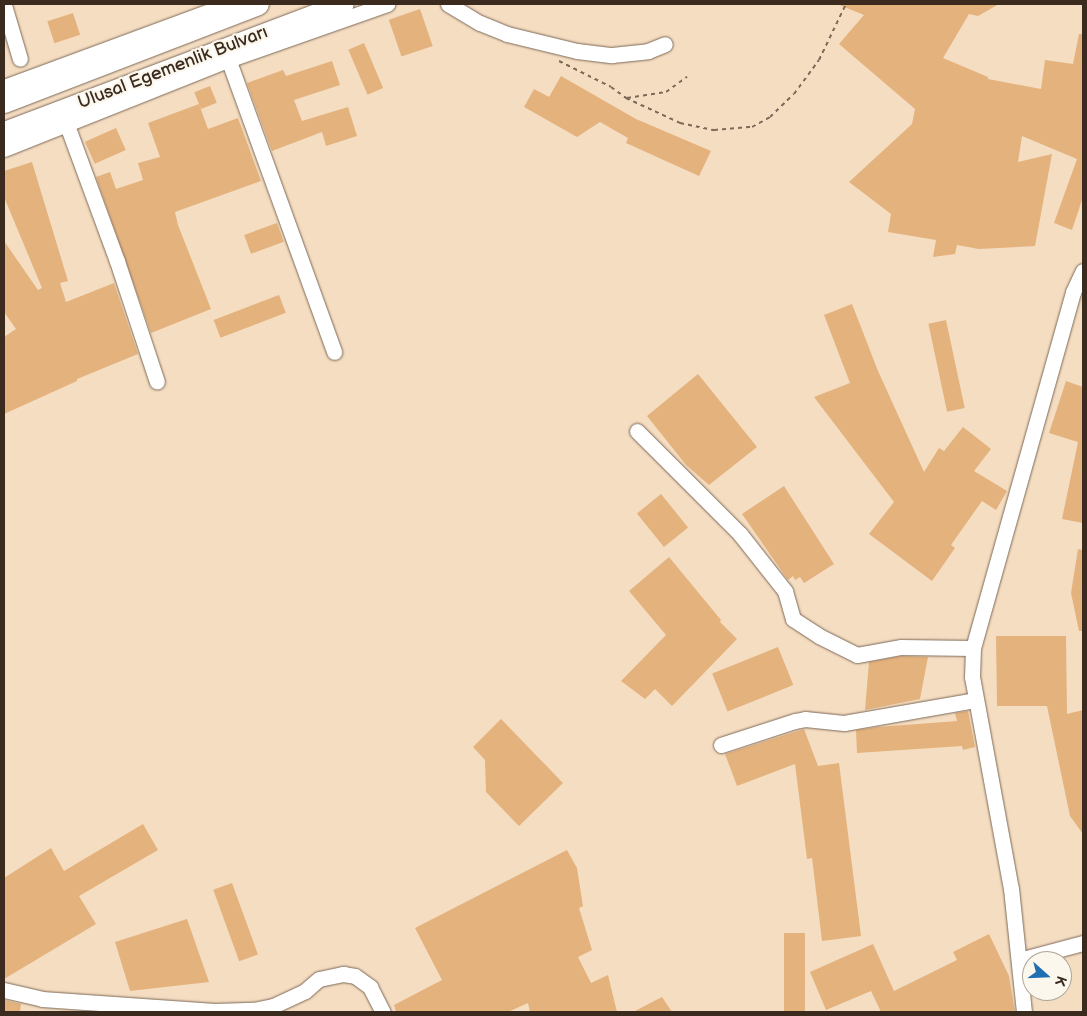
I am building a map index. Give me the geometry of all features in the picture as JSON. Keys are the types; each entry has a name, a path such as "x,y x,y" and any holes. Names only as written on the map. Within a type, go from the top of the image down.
{"highway":[{"name":"Ulusal Egemenlik Bulvarı","path":"4,102 258,4"},
{"name":"Ulusal Egemenlik Bulvarı","path":"4,132 65,118 226,55 342,4"}],"street":[{"path":"4,88 228,4"},
{"path":"334,352 226,55 387,4"},
{"path":"448,4 480,23 507,34 577,51 612,55 648,52 665,44"},
{"path":"4,5 20,59"},
{"path":"4,149 65,118 157,382"},
{"path":"1024,1012 1011,889 972,677 973,648 1073,292 1083,271"},
{"path":"637,431 740,534 785,591 793,619 819,636 857,655 901,648 973,648"},
{"path":"721,745 805,719 844,723 976,700"},
{"path":"1019,960 1083,943"},
{"path":"4,990 42,999 215,1011 253,1010 281,1002 305,991 319,980 343,974 355,976 370,987 383,1012"}],"path":[{"path":"556,60 612,87 626,98 680,123 714,130 752,127 770,117 794,94 819,60 846,4"},
{"path":"626,98 666,92 686,77"}],"building":[{"path":"837,4 999,4 978,16 969,14 943,58 988,77 988,79 1041,89 1045,60 1073,64 1079,34 1083,34 1083,197 1072,230 1054,223 1077,159 1022,136 1018,162 1052,154 1035,246 979,249 957,245 955,254 933,257 936,240 888,232 891,214 849,182 912,124 915,109 839,44 864,15"},
{"path":"420,9 433,46 401,57 389,20"},
{"path":"73,13 80,35 54,43 47,21"},
{"path":"364,43 383,88 367,95 348,50"},
{"path":"332,61 340,85 294,100 302,121 348,107 357,136 326,146 322,132 272,151 247,83 283,70 286,76"},
{"path":"561,76 636,119 711,151 699,176 626,143 628,138 600,122 577,137 524,107 534,89 549,97"},
{"path":"210,86 217,103 201,109 194,92"},
{"path":"199,104 208,129 238,118 261,181 175,212 178,225 211,309 151,333 96,177 110,172 116,189 143,180 138,163 160,157 148,123"},
{"path":"116,128 126,150 95,164 85,142"},
{"path":"32,162 68,281 60,283 66,302 114,283 138,354 77,379 77,381 4,414 4,337 16,329 4,312 4,241 38,290 42,288 4,197 4,171"},
{"path":"277,223 284,242 251,254 244,235"},
{"path":"279,295 286,313 220,338 214,320"},
{"path":"852,304 878,371 924,472 939,448 944,451 963,427 991,449 974,471 1007,491 996,510 982,501 951,545 955,548 932,581 869,534 894,502 814,397 850,383 824,315"},
{"path":"946,320 965,408 947,412 928,324"},
{"path":"698,374 757,447 709,485 686,465 647,416"},
{"path":"1066,381 1083,387 1083,523 1062,519 1078,442 1049,433"},
{"path":"784,486 834,564 804,583 800,577 795,580 793,576 788,580 742,514"},
{"path":"661,494 688,527 664,547 637,514"},
{"path":"1078,549 1083,550 1083,631 1079,631 1071,593"},
{"path":"669,557 721,620 720,622 737,639 672,706 655,689 645,699 621,681 666,635 629,591"},
{"path":"996,636 1066,636 1067,714 1083,710 1083,834 1070,816 1047,706 997,706"},
{"path":"778,647 793,685 728,712 712,674"},
{"path":"902,656 928,657 920,699 865,710 869,662"},
{"path":"968,711 975,747 963,750 962,746 857,753 856,730 957,721 955,713"},
{"path":"501,719 563,783 519,826 486,792 485,760 473,747"},
{"path":"804,729 818,766 839,763 861,936 822,941 812,858 807,859 795,764 737,786 725,754"},
{"path":"143,824 158,850 79,896 96,924 4,979 4,878 51,848 64,871"},
{"path":"567,850 577,868 583,906 579,908 592,950 578,957 591,983 608,975 617,1012 530,1012 528,1003 508,1012 396,1012 394,1005 442,980 415,928"},
{"path":"232,883 258,954 239,961 213,890"},
{"path":"187,919 209,982 130,991 115,942"},
{"path":"784,933 805,933 805,1012 784,1012"},
{"path":"989,934 1009,976 1015,1012 881,1012 871,991 826,1010 810,972 873,944 894,991 957,960 953,952"},
{"path":"662,997 672,1012 633,1012"},
{"path":"4,1000 21,1004 20,1012 4,1012"}]}
